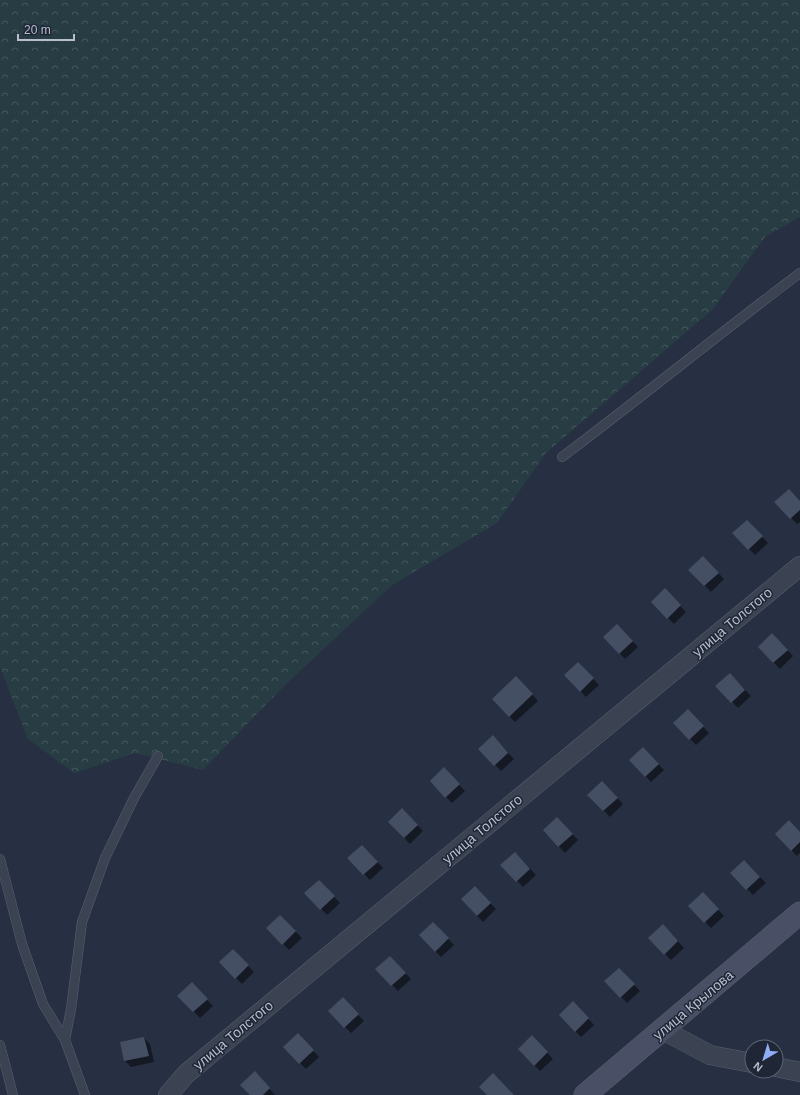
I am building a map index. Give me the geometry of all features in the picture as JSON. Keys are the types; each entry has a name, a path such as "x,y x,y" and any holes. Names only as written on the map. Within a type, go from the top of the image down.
{"main road":[{"name":"улица Крылова","path":"586,1095 800,914"}],"street":[{"name":"улица Толстого","path":"168,1095 186,1074 800,566"},
{"path":"663,1030 710,1054 744,1060"},
{"path":"784,1069 800,1072"}],"lane":[{"path":"562,457 800,273"},
{"path":"65,1040 82,922 105,858 134,798 158,756"},
{"path":"0,859 22,944 40,996 43,1004 65,1040 85,1095"},
{"path":"0,1045 13,1095"}],"green space":[{"path":"0,0 800,0 800,217 765,237 712,310 546,453 497,523 392,585 285,685 203,770 135,753 74,773 28,739 0,667"}],"building":[{"path":"789,489 800,501 800,510 790,519 774,502"},
{"path":"747,520 763,536 748,550 732,533"},
{"path":"703,556 719,573 704,586 688,570"},
{"path":"665,588 681,605 667,619 651,602"},
{"path":"617,624 633,641 619,654 603,637"},
{"path":"772,633 788,650 773,663 758,647"},
{"path":"578,662 594,678 580,692 564,675"},
{"path":"730,673 745,690 731,703 715,686"},
{"path":"516,676 533,694 509,717 492,699"},
{"path":"688,709 704,726 689,740 673,723"},
{"path":"493,735 508,753 494,766 478,749"},
{"path":"643,747 659,764 645,777 629,760"},
{"path":"444,767 460,784 445,798 430,781"},
{"path":"602,781 618,798 603,811 587,795"},
{"path":"402,808 418,825 404,838 388,822"},
{"path":"557,817 573,834 558,847 543,830"},
{"path":"789,820 800,832 800,842 791,851 775,834"},
{"path":"362,845 378,862 363,875 347,858"},
{"path":"515,852 530,869 516,882 500,865"},
{"path":"744,860 760,877 746,890 730,873"},
{"path":"319,880 335,896 320,910 304,893"},
{"path":"475,886 491,903 477,916 461,899"},
{"path":"703,892 719,909 704,923 688,906"},
{"path":"280,915 296,931 282,945 266,928"},
{"path":"433,922 449,938 435,952 419,935"},
{"path":"663,924 678,941 664,955 648,938"},
{"path":"233,949 249,965 235,979 219,962"},
{"path":"390,956 406,973 391,986 375,969"},
{"path":"619,968 635,984 620,998 604,981"},
{"path":"192,982 208,999 193,1012 177,996"},
{"path":"343,997 359,1014 344,1028 328,1011"},
{"path":"573,1001 589,1018 575,1032 559,1015"},
{"path":"298,1033 314,1050 299,1064 283,1047"},
{"path":"532,1035 548,1052 534,1066 518,1049"},
{"path":"144,1037 149,1056 124,1061 120,1042"},
{"path":"255,1071 270,1088 263,1095 250,1095 240,1085"},
{"path":"493,1073 514,1095 487,1095 479,1087"}]}
